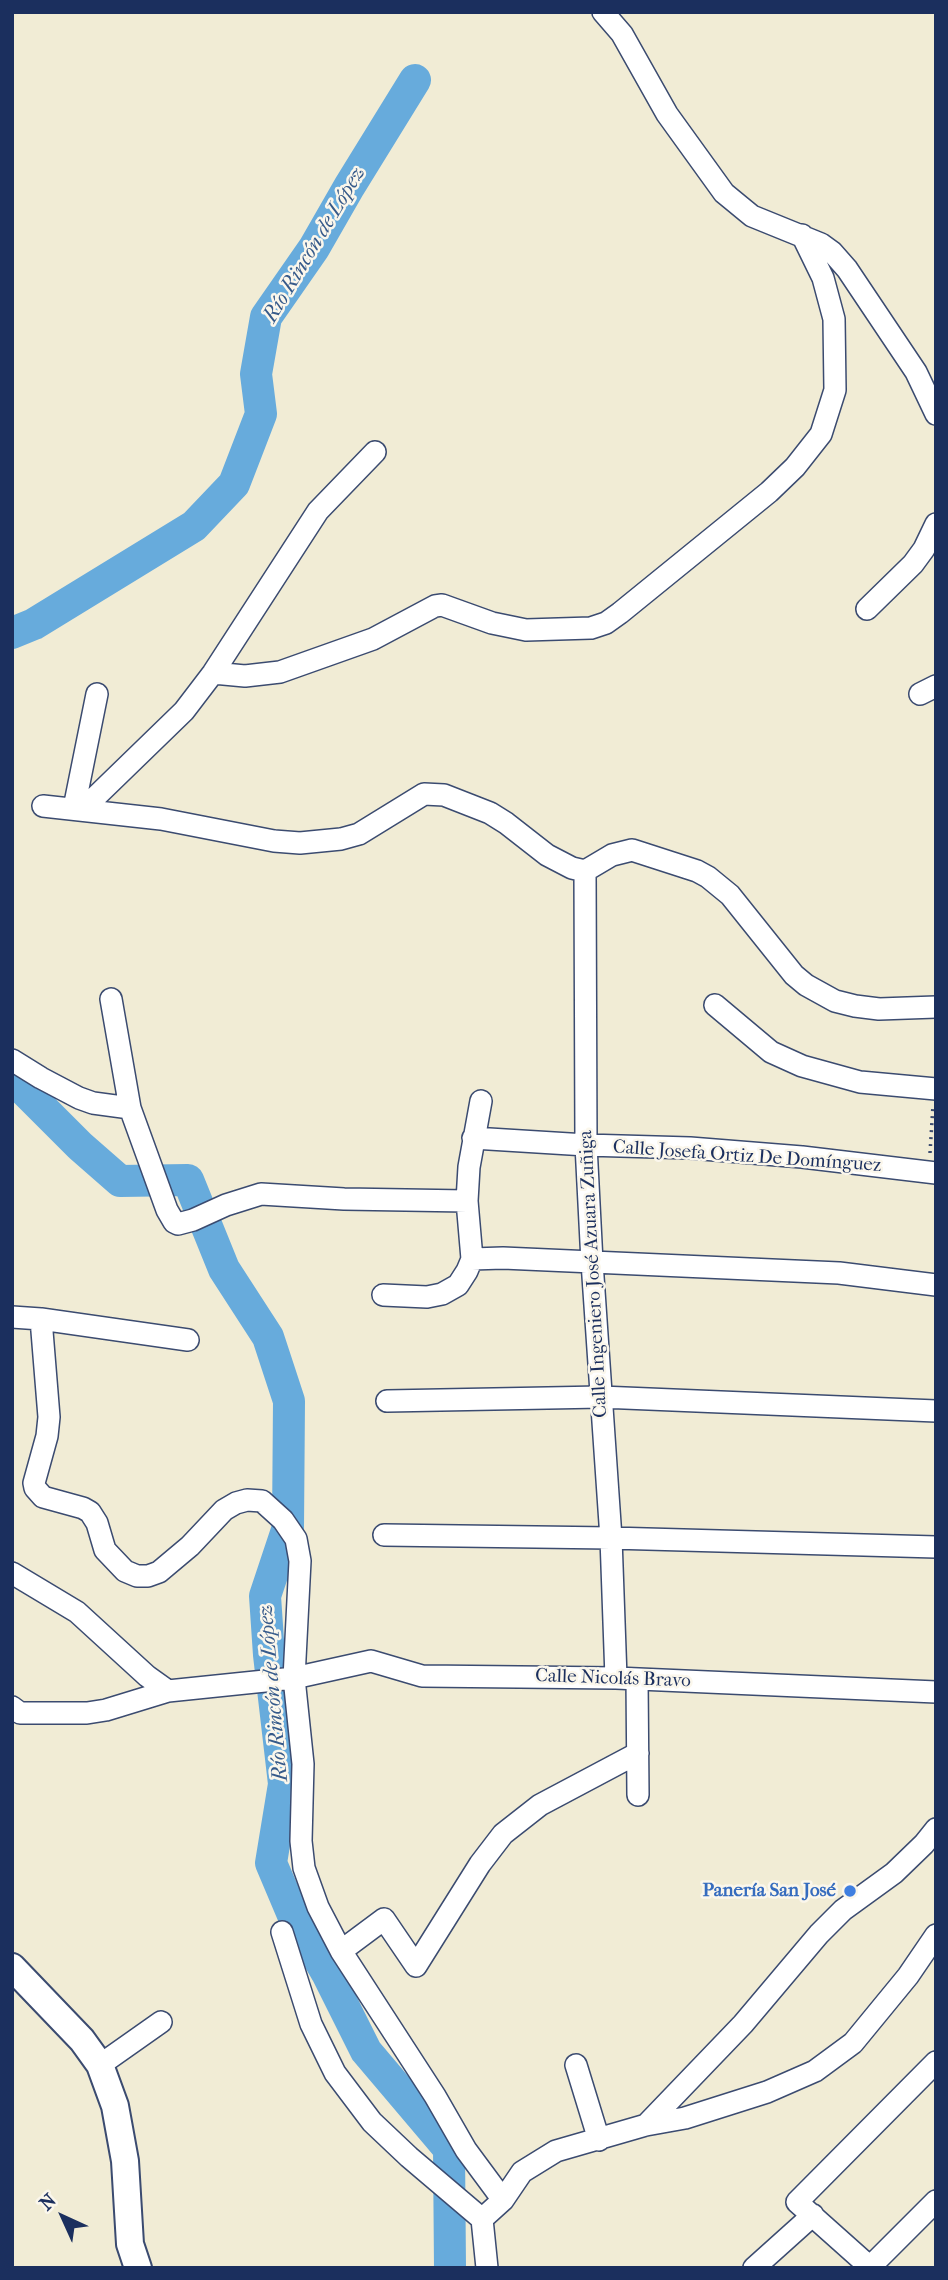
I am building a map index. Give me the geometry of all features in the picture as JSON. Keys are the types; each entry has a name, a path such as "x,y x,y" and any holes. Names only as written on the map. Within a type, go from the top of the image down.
{"main road":[{"path":"12,1967 82,2040 100,2065 115,2106 125,2161 131,2260"}],"street":[{"path":"603,12 622,34 667,114 724,193 752,216 802,235 832,252 847,269 916,372 936,414"},
{"path":"213,673 245,676 281,672 373,639 435,606 453,608 492,623 526,630 591,628 613,618 769,492 811,448 825,426 835,390 834,319 823,278 802,235"},
{"path":"78,809 184,711 213,673 318,511 376,452"},
{"path":"867,609 913,564 936,524"},
{"path":"78,809 97,694"},
{"path":"43,806 162,819 274,841 300,843 341,839 359,834 406,803 424,794 435,793 490,813 547,855 562,864 585,871 612,855 632,850 697,871 719,884 794,975 819,993 855,1006 879,1009 936,1007"},
{"name":"Calle Ingeniero José Azuara Zuñiga","path":"585,871 586,1145 592,1262 611,1538 626,1679 638,1753 638,1795"},
{"path":"111,999 130,1108 167,1210 174,1222 178,1224 193,1220 236,1201 261,1194 344,1199 467,1201"},
{"path":"715,1004 771,1052 802,1066 860,1082 935,1089"},
{"path":"12,1060 79,1098 93,1103 130,1108"},
{"path":"383,1296 427,1297 442,1294 458,1285 472,1259 467,1201 473,1138 481,1101"},
{"name":"Calle Josefa Ortiz De Domínguez","path":"473,1138 690,1148 802,1157 932,1173"},
{"path":"472,1259 839,1273 936,1285"},
{"path":"12,1317 188,1340"},
{"path":"41,1319 48,1417 47,1436 34,1483 36,1492 43,1497 90,1512 97,1523 108,1555 125,1571 136,1576 148,1576 170,1564 224,1510 236,1503 262,1501 283,1520 296,1539 300,1560 295,1678 303,1764 301,1841 304,1868 318,1907 341,1951 435,2096 466,2150 503,2200"},
{"path":"387,1401 601,1397 936,1411"},
{"path":"384,1535 936,1547"},
{"path":"12,1573 77,1612 147,1676 168,1691"},
{"name":"Calle Nicolás Bravo","path":"12,1707 20,1713 87,1713 168,1691 295,1678 371,1661 422,1676 626,1679 936,1692"},
{"path":"341,1951 384,1919 416,1966 480,1864 503,1834 540,1805 638,1753"},
{"path":"646,2125 743,2024 819,1934 843,1910 894,1873 936,1829"},
{"path":"282,1932 311,2024 335,2073 372,2122 482,2219 487,2268"},
{"path":"482,2219 503,2200 522,2172 556,2151 646,2125 685,2118 767,2092 815,2071 853,2042 908,1976 936,1935"},
{"path":"100,2065 161,2022"},
{"path":"754,2268 936,2062"},
{"path":"576,2065 599,2140"},
{"path":"805,2209 870,2267 936,2201"}],"path":[{"path":"932,1173 935,1089"}],"waterway":[{"name":"Río Rincón de López","path":"12,633 34,624 194,526 234,484 261,414 256,374 266,317 314,248 415,80"},
{"name":"Río Rincón de López","path":"12,1082 22,1088 80,1146 120,1181 188,1180 224,1269 268,1337 289,1401 288,1527 265,1596 284,1784 271,1863 293,1915 328,1975 366,2051 449,2149 450,2268"}],"place":[{"name":"Panería San José","path":"850,1891"}]}
